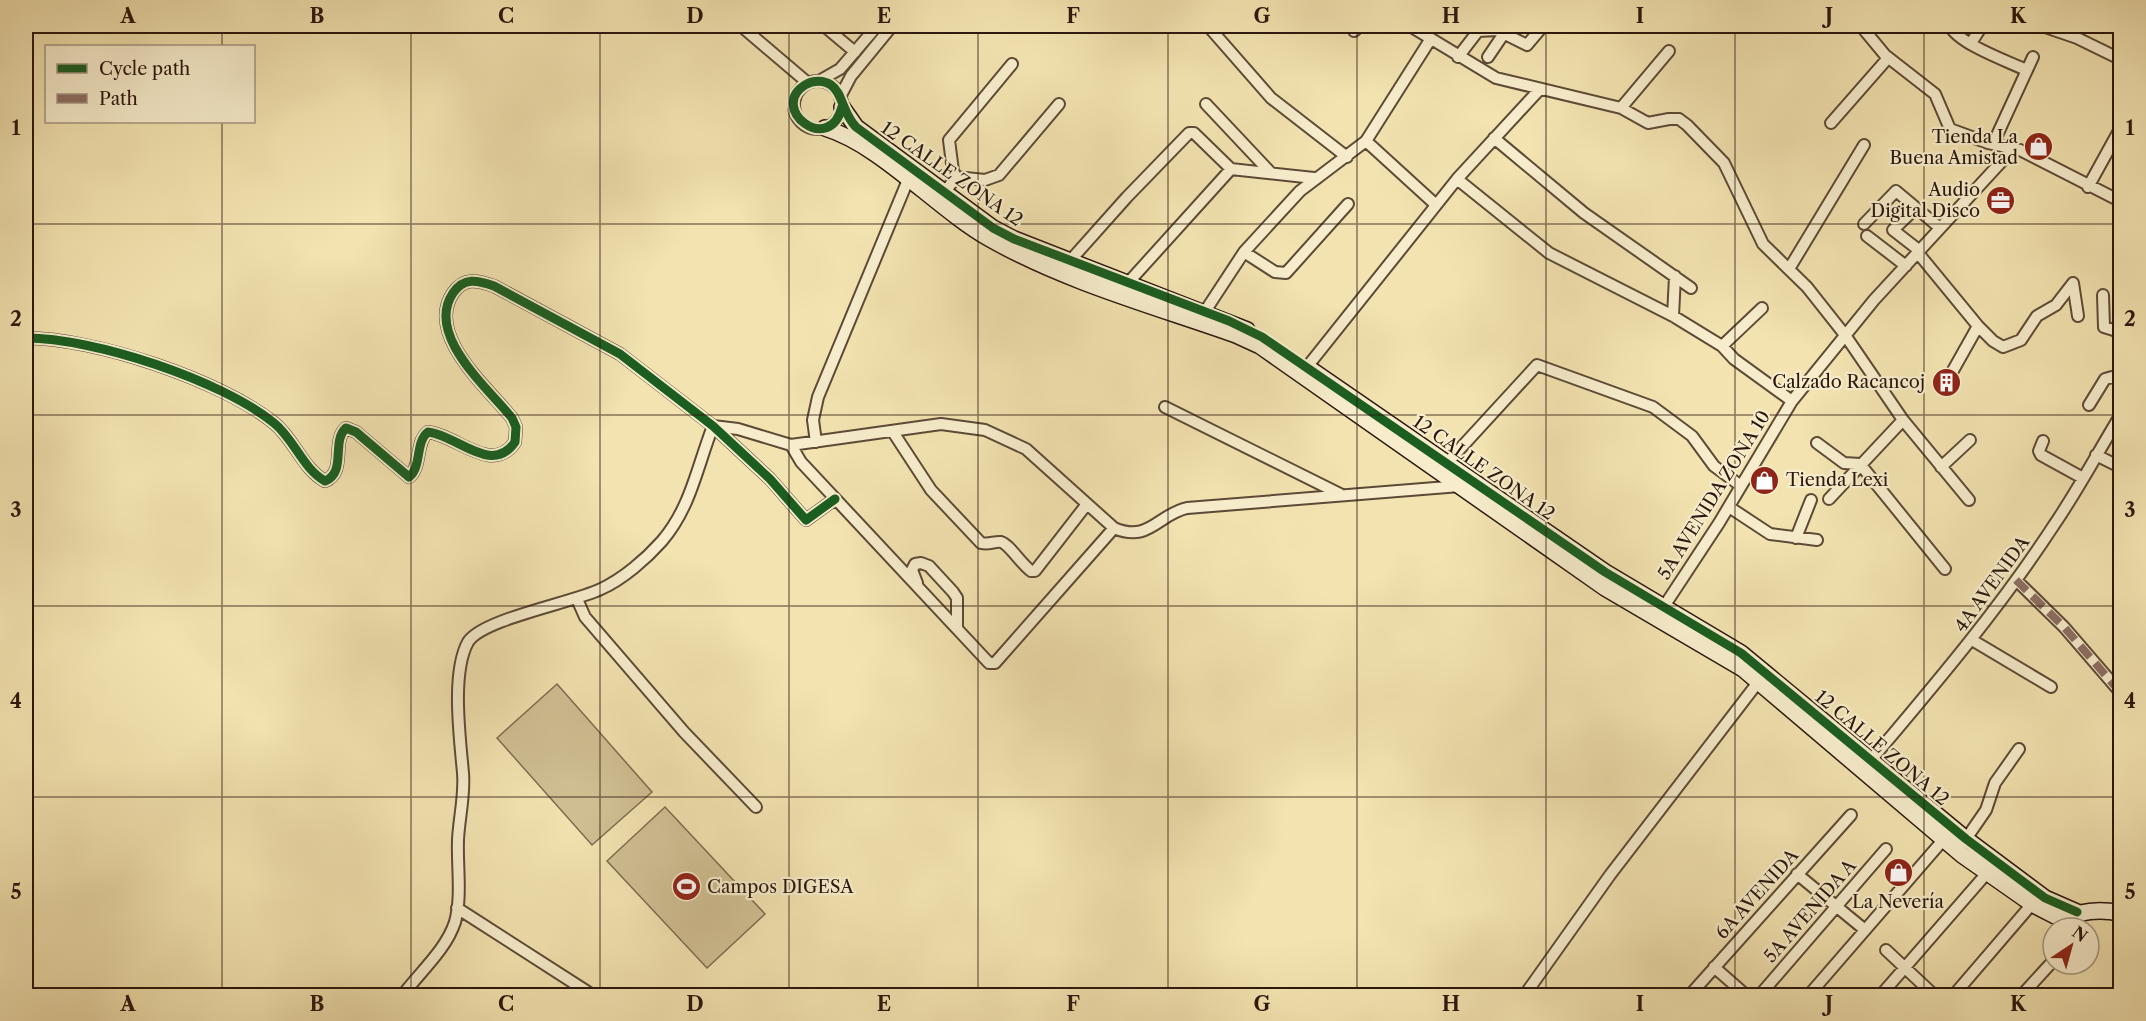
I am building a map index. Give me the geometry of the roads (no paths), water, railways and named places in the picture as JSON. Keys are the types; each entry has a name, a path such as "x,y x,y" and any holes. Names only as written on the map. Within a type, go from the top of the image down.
{"street":[{"path":"741,26 814,82 832,86 841,102"},
{"path":"824,26 855,52"},
{"path":"877,26 840,69 798,92 794,106 795,113 804,124 818,129 825,128 836,120 854,71 892,26"},
{"path":"1208,26 1271,98 1347,157"},
{"path":"1410,26 1496,78 1621,108 1647,123 1679,119 1687,125 1724,163 1741,194 1760,239 1807,287 1845,335 1903,420 1969,500"},
{"path":"1458,57 1478,31 1507,29 1527,45 1543,26"},
{"path":"1861,26 1888,58 1935,94 1950,129 1993,144 2014,148 2088,187 2121,201"},
{"path":"1950,26 1954,32 1971,43 2026,70"},
{"path":"1971,43 1982,26"},
{"path":"2042,26 2077,38 2121,59"},
{"path":"1488,57 1507,29"},
{"path":"1201,316 1245,252 1314,178 1347,157 1366,141 1430,40"},
{"path":"1621,108 1669,51"},
{"path":"1993,144 2033,57"},
{"path":"1831,123 1888,58"},
{"path":"957,177 953,171 949,140 1012,64"},
{"path":"1308,367 1435,204 1540,89"},
{"name":"12 CALLE ZONA 12","path":"841,102 856,127 993,228 1201,316 1260,346 1463,482 1605,588 1741,653 1944,839 1988,873 2032,904 2063,920 2077,912"},
{"path":"957,177 985,180 999,175 1059,104"},
{"path":"1206,104 1270,172"},
{"name":"12 CALLE ZONA 12","path":"825,128 851,139 989,239 1067,276 1201,316 1262,337 1447,463 1463,482"},
{"path":"2088,187 2121,129"},
{"path":"1069,262 1127,197 1189,133 1194,133 1231,169 1314,178"},
{"path":"1494,138 1584,213 1691,288"},
{"path":"1366,141 1435,204"},
{"path":"1789,269 1864,145"},
{"name":"5A AVENIDA ZONA 10","path":"1659,613 1729,507 1792,401 1845,335 2014,148"},
{"path":"1127,284 1231,169"},
{"path":"945,192 957,177"},
{"path":"1457,179 1549,253 1673,316 1722,346 1734,359 1792,401"},
{"path":"816,442 813,420 818,397 908,180"},
{"path":"1864,224 1896,191 1940,228"},
{"path":"1245,252 1275,272 1286,273 1348,204"},
{"path":"1916,208 1893,230 1919,252 1978,326 1998,345 2014,345 2023,338 2037,316 2056,306 2073,284 2078,316"},
{"path":"1867,236 1906,266"},
{"path":"1673,316 1675,276"},
{"path":"26,338 42,338 128,355 221,392 274,423 290,438 315,473 326,481 330,479 335,470 340,437 346,428 356,432 409,477 413,474 423,438 428,432 442,435 488,456 500,456 515,442 516,427 512,418 461,356 446,332 445,309 451,296 466,281 476,280 494,286 620,354 713,426 770,479 806,520 835,499"},
{"path":"2103,295 2104,327 2121,332"},
{"path":"1722,346 1762,308"},
{"path":"1951,374 1978,326"},
{"path":"1447,463 1536,365 1653,407 1692,436 1714,466 1741,486"},
{"path":"2089,405 2108,376 2121,381"},
{"path":"1165,407 1340,494"},
{"name":"4A AVENIDA","path":"1872,759 1972,640 2016,580 2055,524 2081,477 2121,416"},
{"path":"1829,499 1903,420"},
{"path":"713,426 738,429 791,445 955,424 995,434 1026,449 1114,528 1138,533 1149,530 1170,514 1187,508 1463,482"},
{"path":"402,996 445,941 454,922 457,908 458,840 464,787 458,718 461,670 466,647 477,632 491,625 577,599 615,581 653,550 669,532 691,495 713,426"},
{"path":"893,432 931,490 981,543 1006,544 1031,571 1035,571 1088,504"},
{"path":"1941,466 1970,440"},
{"path":"2043,441 2039,451 2041,455 2081,477"},
{"path":"1818,443 1844,463 1860,464 1945,568"},
{"path":"791,445 801,462 989,663 995,663 1114,528"},
{"path":"2096,455 2121,467"},
{"path":"1796,538 1811,500"},
{"path":"1729,507 1770,534 1817,540"},
{"path":"920,588 912,570 915,564 921,562 929,566 957,598 957,627"},
{"path":"2016,580 2064,627 2121,692"},
{"path":"577,599 585,617 677,723 756,807"},
{"name":"12 CALLE ZONA 12","path":"1659,613 1872,759 1966,839 2045,898 2077,912"},
{"path":"1972,640 2051,687"},
{"path":"1524,996 1610,875 1758,681"},
{"path":"1966,839 1986,810 1995,783 2019,749"},
{"name":"6A AVENIDA","path":"1689,996 1851,815"},
{"path":"1808,996 1944,839"},
{"name":"5A AVENIDA A","path":"1759,996 1886,849"},
{"path":"1880,996 1988,873"},
{"path":"1797,874 1865,930"},
{"path":"1953,996 2032,904"},
{"path":"457,908 594,996"},
{"path":"2074,916 2077,912 2107,910 2121,913"},
{"path":"1886,950 1935,996"},
{"path":"1713,967 1747,996"},
{"path":"2021,996 2041,974"}],"place":[{"name":"Tienda La Buena Amistad","path":"2039,147"},
{"name":"Audio Digital Disco","path":"2001,200"},
{"name":"Calzado Racancoj","path":"1946,382"},
{"name":"Tienda Lexi","path":"1765,480"},
{"name":"La Nevería","path":"1898,873"},
{"name":"Campos DIGESA","path":"686,887"}]}
